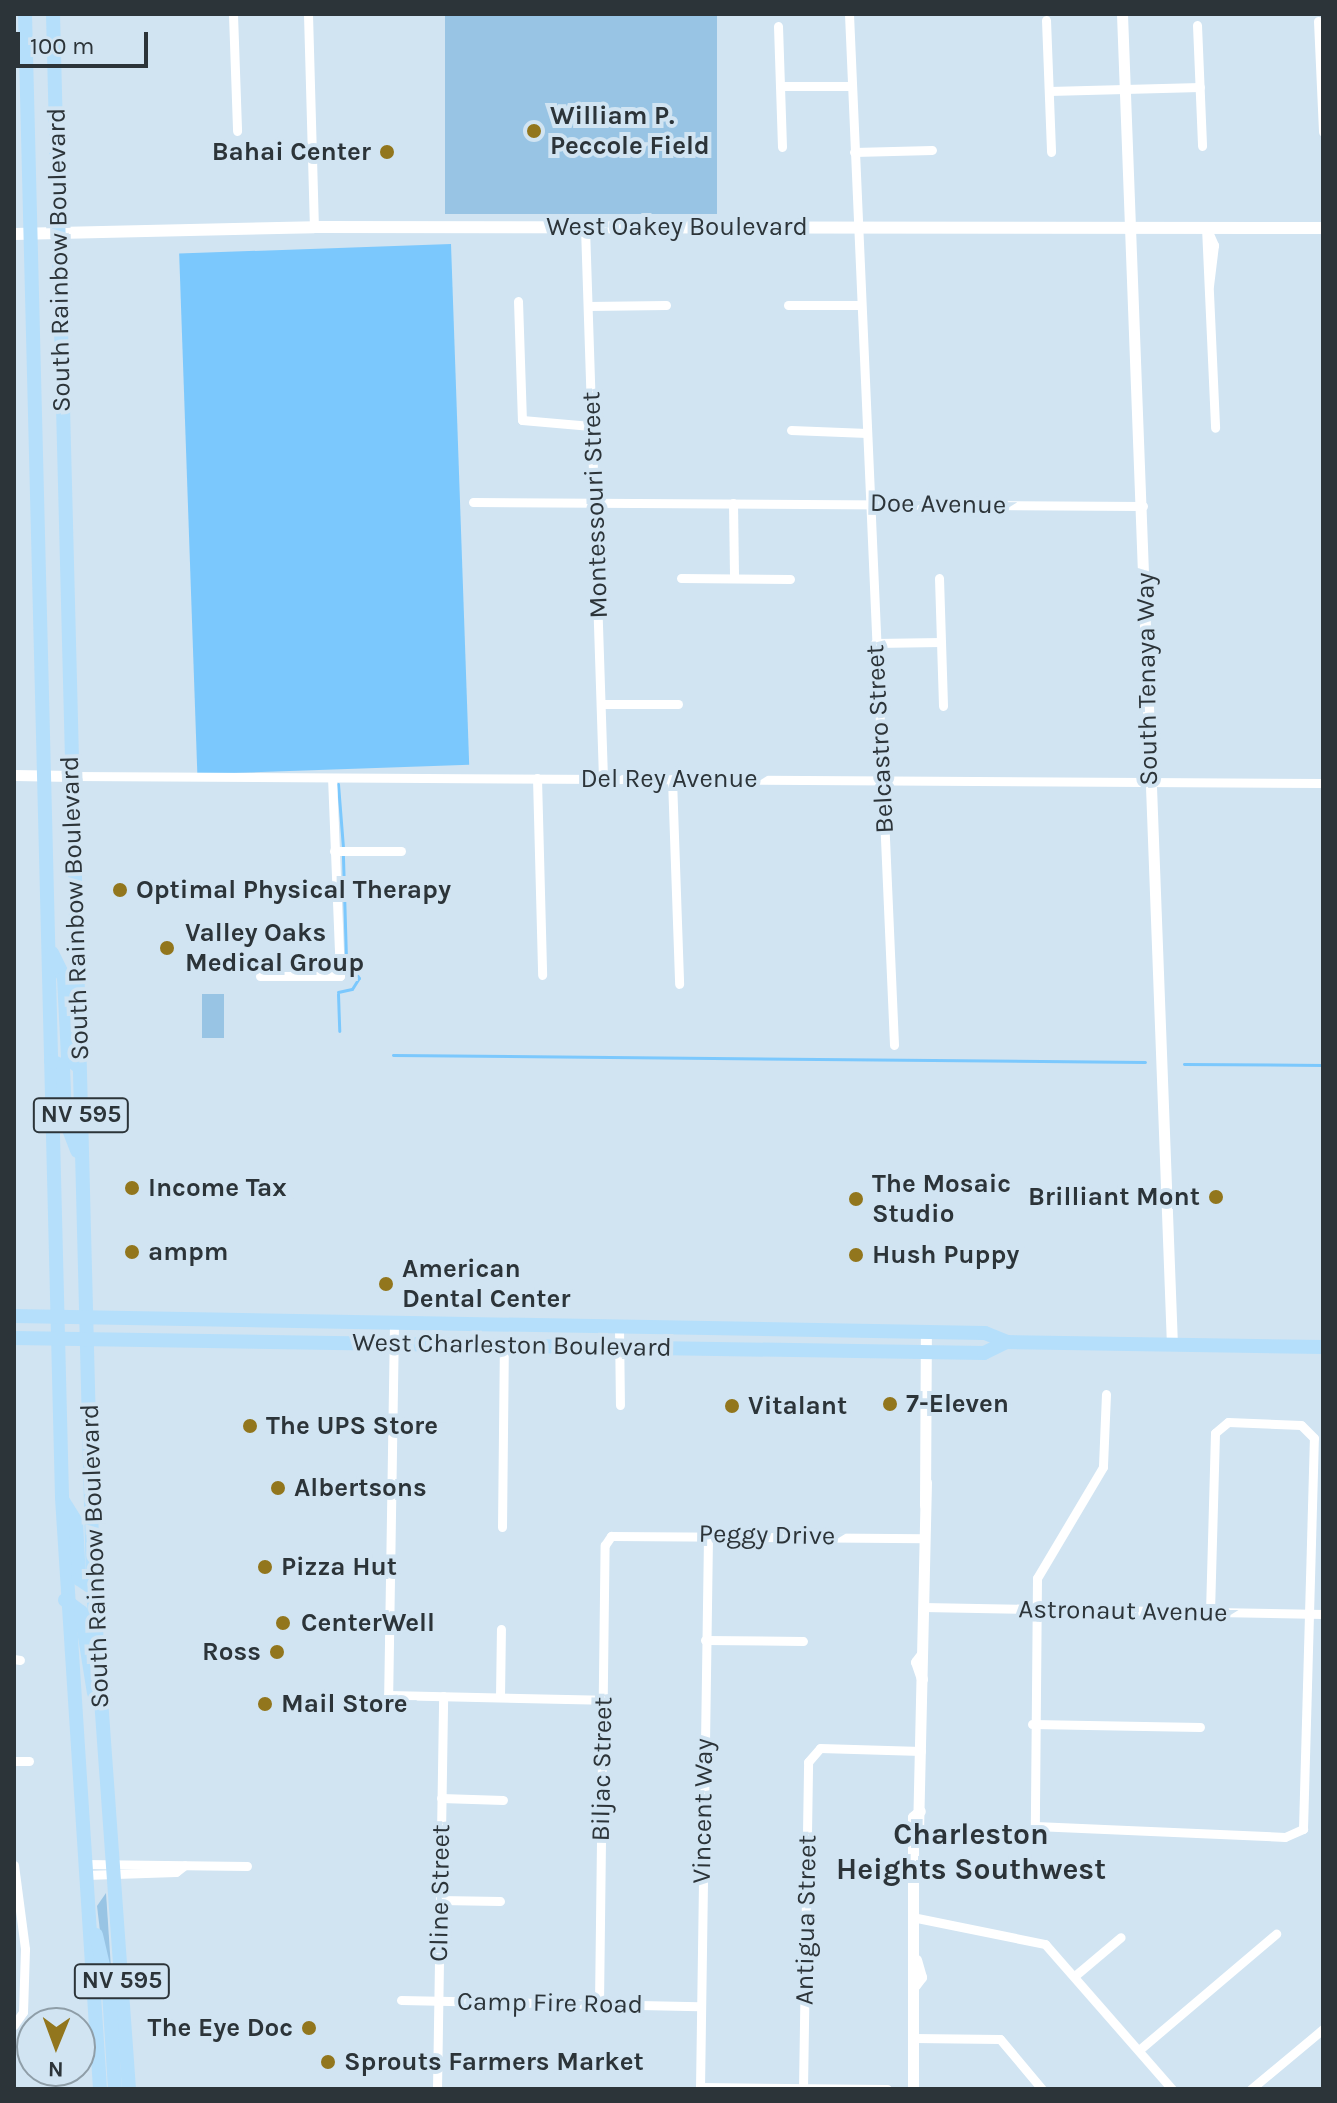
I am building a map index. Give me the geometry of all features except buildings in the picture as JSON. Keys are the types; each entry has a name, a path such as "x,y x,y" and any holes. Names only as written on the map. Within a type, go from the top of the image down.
{"main road":[{"name":"South Rainbow Boulevard","path":"25,14 65,1600 100,2089"},
{"name":"South Rainbow Boulevard","path":"53,14 93,1588 129,2089"},
{"name":"West Oakey Boulevard","path":"14,224 31,229 1323,228"},
{"name":"West Oakey Boulevard","path":"14,234 31,229"},
{"path":"37,493 64,493"},
{"path":"38,513 65,514"},
{"path":"49,946 64,978 68,1058 79,1067"},
{"path":"51,1061 63,1066 65,1119 82,1162"},
{"name":"West Charleston Boulevard","path":"14,1316 985,1333 1007,1342 1323,1347"},
{"name":"West Charleston Boulevard","path":"14,1338 984,1353 1007,1342"},
{"path":"62,1498 76,1522 79,1579 93,1588"},
{"path":"65,1600 81,1612 84,1663 101,1712"},
{"path":"88,1909 109,1991 115,2089"}],"street":[{"path":"233,14 237,131"},
{"path":"308,14 314,227"},
{"name":"Belcastro Street","path":"849,14 880,781 894,1045"},
{"name":"South Tenaya Way","path":"1122,14 1143,506 1150,782 1172,1345"},
{"path":"1046,20 1051,152"},
{"path":"1318,21 1323,132"},
{"path":"1197,25 1202,146"},
{"path":"778,26 782,147"},
{"path":"780,86 851,86"},
{"path":"1049,91 1200,87"},
{"path":"854,152 932,150"},
{"name":"Montessouri Street","path":"585,227 603,778"},
{"path":"1206,227 1215,428"},
{"path":"518,301 522,420 591,426"},
{"path":"588,306 666,305"},
{"path":"788,305 860,305"},
{"path":"791,430 867,433"},
{"name":"Doe Avenue","path":"473,502 1143,506"},
{"path":"733,503 734,578"},
{"path":"681,578 790,579"},
{"path":"939,578 943,706"},
{"path":"875,643 941,642"},
{"path":"602,704 678,704"},
{"name":"Del Rey Avenue","path":"14,775 1323,783"},
{"path":"260,976 340,976 332,778"},
{"path":"537,778 542,975"},
{"path":"672,779 679,984"},
{"path":"334,851 401,851"},
{"path":"394,1324 388,1695 602,1700"},
{"path":"619,1327 620,1405"},
{"path":"913,2089 915,1985 921,1977 916,1960 918,1833 913,1817 920,1811 922,1679 916,1662 922,1654 926,1332"},
{"path":"502,1527 504,1345"},
{"path":"1106,1394 1103,1467 1044,1562 1032,1724 1035,1826 1285,1837 1303,1829 1312,1614 1309,1430 1221,1426 1210,1612"},
{"name":"Peggy Drive","path":"611,1536 708,1534 925,1538"},
{"name":"Vincent Way","path":"700,2088 708,1534"},
{"name":"Biljac Street","path":"599,2004 602,1700 611,1536"},
{"name":"Astronaut Avenue","path":"923,1607 1323,1614"},
{"path":"500,1697 501,1629"},
{"path":"705,1640 803,1641"},
{"name":"Cline Street","path":"437,2089 443,1696"},
{"path":"1032,1724 1200,1727"},
{"name":"Antigua Street","path":"803,2088 812,1753 921,1751"},
{"path":"14,1761 29,1761"},
{"path":"441,1798 503,1800"},
{"path":"14,1865 25,1949 19,2007"},
{"path":"85,1870 185,1865 247,1866"},
{"path":"440,1900 500,1901"},
{"path":"917,1918 1032,1939 1077,1974 1172,2089"},
{"path":"1139,2050 1276,1934"},
{"path":"1077,1974 1121,1937"},
{"name":"Camp Fire Road","path":"401,2000 699,2006"},
{"path":"1251,2089 1323,2029"},
{"path":"914,2038 1000,2039 1042,2089"},
{"path":"700,2088 887,2089"}],"shaded area":[{"path":"445,14 717,14 717,214 445,214"},
{"path":"451,244 469,765 197,774 179,253"},
{"path":"202,994 224,994 224,1038 202,1038"},
{"path":"106,1893 119,2089 97,1906"}],"waterway":[{"path":"338,784 343,848"},
{"path":"338,992 352,989 359,978 346,959 343,855"},
{"path":"338,994 339,1031"},
{"path":"393,1055 1145,1062"},
{"path":"1184,1064 1323,1065"}],"place":[{"name":"William P. Peccole Field","path":"534,131"},
{"name":"Bahai Center","path":"387,152"},
{"name":"Optimal Physical Therapy","path":"120,890"},
{"name":"Valley Oaks Medical Group","path":"167,948"},
{"name":"Income Tax","path":"132,1188"},
{"name":"Brilliant Mont","path":"1216,1197"},
{"name":"The Mosaic Studio","path":"856,1199"},
{"name":"ampm","path":"132,1252"},
{"name":"Hush Puppy","path":"856,1255"},
{"name":"American Dental Center","path":"386,1284"},
{"name":"7-Eleven","path":"890,1404"},
{"name":"Vitalant","path":"732,1406"},
{"name":"The UPS Store","path":"250,1426"},
{"name":"Albertsons","path":"278,1488"},
{"name":"Pizza Hut","path":"265,1567"},
{"name":"CenterWell","path":"283,1623"},
{"name":"Ross","path":"277,1652"},
{"name":"Mail Store","path":"265,1704"},
{"name":"The Eye Doc","path":"309,2028"},
{"name":"Sprouts Farmers Market","path":"328,2062"}],"district":[{"name":"Charleston Heights Southwest","path":"971,1851"}]}
